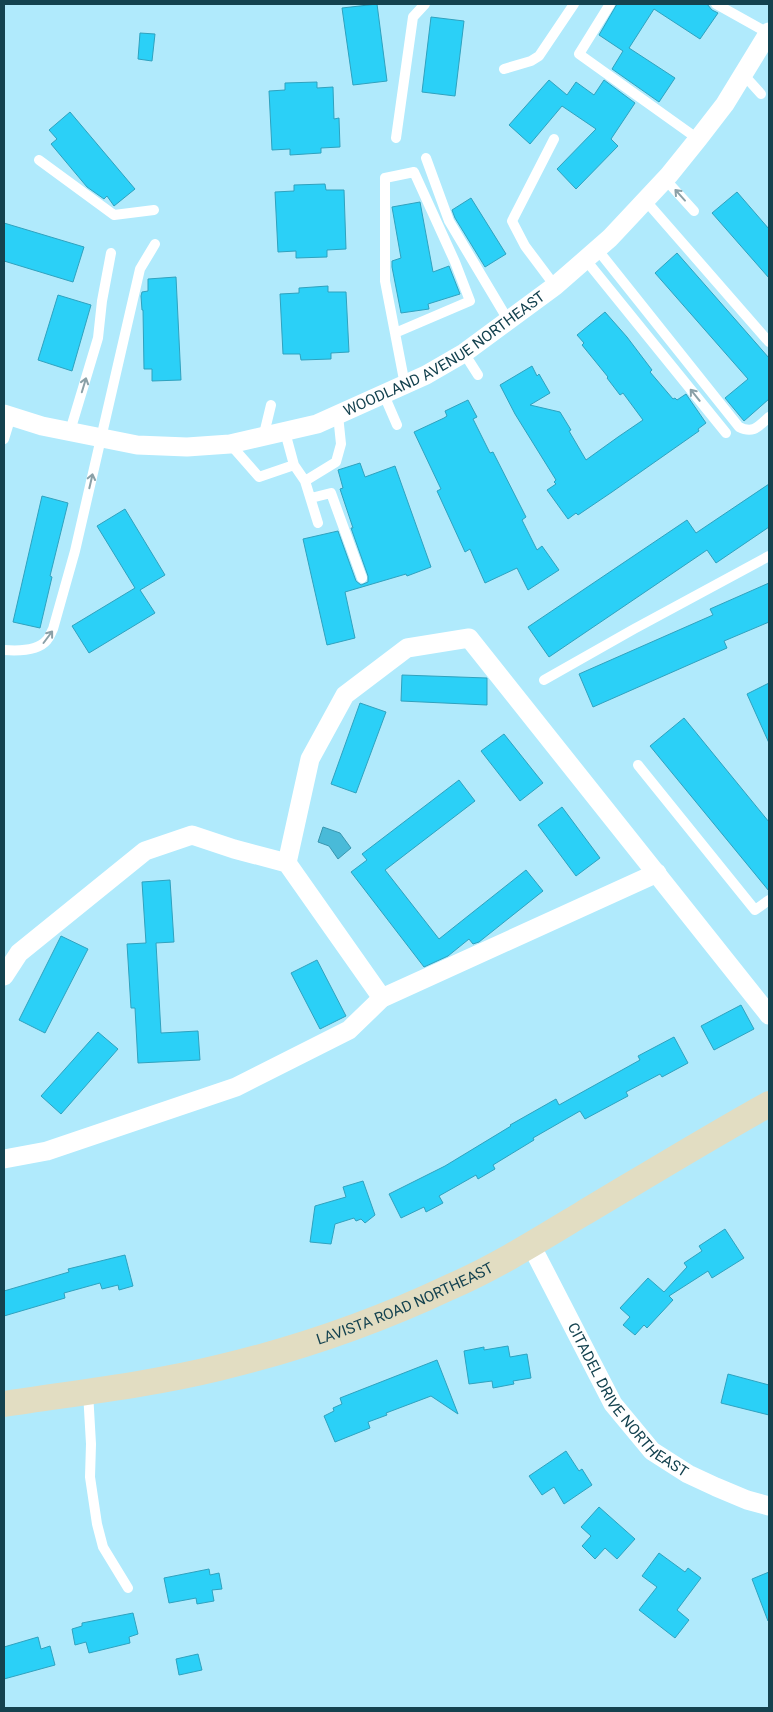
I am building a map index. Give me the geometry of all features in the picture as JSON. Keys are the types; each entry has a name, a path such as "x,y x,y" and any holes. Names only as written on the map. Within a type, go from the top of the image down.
{"main road":[{"name":"LAVISTA ROAD NORTHEAST","path":"4,1404 88,1392 217,1368 338,1334 453,1286 531,1245 769,1104"}],"street":[{"name":"WOODLAND AVENUE NORTHEAST","path":"8,415 42,426 137,446 187,447 230,444 264,438 317,424 405,385 464,353 555,286 610,238 665,180 698,139 725,104 769,32"},
{"path":"287,864 310,759 346,695 406,648 469,638 769,1015"},
{"path":"4,976 19,952 145,851 192,835 287,864 382,998"},
{"path":"4,1159 47,1150 236,1087 350,1030 382,998 657,873"},
{"name":"CITADEL DRIVE NORTHEAST","path":"531,1245 613,1404 652,1451 688,1474 716,1488 746,1500 769,1506"}],"lane":[{"path":"396,138 413,17 425,4"},
{"path":"504,69 531,61 538,56 574,4"},
{"path":"610,4 579,54 698,139"},
{"path":"716,4 769,32"},
{"path":"743,74 761,94"},
{"path":"554,139 512,221 525,246 555,286"},
{"path":"426,158 448,221 508,320"},
{"path":"40,160 114,215 154,210"},
{"path":"395,333 470,301 414,172 386,178 385,281 395,333 405,385"},
{"path":"665,180 694,211"},
{"path":"645,200 769,342"},
{"path":"4,650 18,651 40,645 47,640 53,629 75,551 140,269 155,244"},
{"path":"70,432 98,338 102,301 111,253"},
{"path":"591,254 739,427 747,431 756,428 769,417"},
{"path":"591,254 726,433"},
{"path":"464,353 478,375"},
{"path":"384,394 397,425"},
{"path":"264,438 271,405"},
{"path":"4,439 8,415"},
{"path":"305,480 336,462 341,444 338,415"},
{"path":"285,432 294,465 305,480 318,523"},
{"path":"230,444 259,478 294,465"},
{"path":"311,498 331,493 362,578"},
{"path":"544,680 769,556"},
{"path":"638,765 756,910 769,900"},
{"path":"88,1392 91,1444 90,1477 97,1524 103,1547 128,1588"}],"water":[{"path":"323,827 340,833 351,848 338,859 329,846 318,842"}],"building":[{"path":"377,4 387,81 353,85 342,8"},
{"path":"617,4 707,4 718,13 700,39 654,9 629,48 675,78 659,102 612,69 623,51 599,35"},
{"path":"431,17 464,21 455,96 422,92"},
{"path":"140,33 155,34 152,61 138,59"},
{"path":"549,80 567,95 576,82 594,95 604,80 635,103 611,139 618,146 576,189 557,169 596,129 562,106 530,144 509,125"},
{"path":"317,82 317,88 333,87 334,119 339,118 340,147 321,148 321,153 290,155 290,149 272,150 269,91 285,90 285,83"},
{"path":"70,112 135,189 114,206 107,196 104,199 87,187 51,144 57,139 49,130"},
{"path":"325,184 326,190 344,190 346,249 327,250 327,257 296,258 296,251 278,252 275,192 294,191 294,185"},
{"path":"737,192 769,229 769,278 712,213"},
{"path":"471,198 506,254 485,267 452,210"},
{"path":"420,202 433,272 449,266 460,294 428,304 429,309 401,313 392,267 392,261 401,258 392,207"},
{"path":"4,223 84,247 73,282 4,261"},
{"path":"677,253 769,358 769,399 744,421 725,398 748,379 655,273"},
{"path":"176,277 181,380 152,381 152,369 144,369 141,296 142,292 148,291 148,279"},
{"path":"328,286 328,292 346,292 349,352 331,353 331,359 301,360 300,354 283,354 280,294 299,293 299,288"},
{"path":"58,295 91,305 72,371 38,360"},
{"path":"605,312 627,337 652,370 650,372 673,399 677,400 686,394 706,423 698,429 699,431 612,492 578,515 576,513 568,519 547,490 556,484 554,482 556,480 515,414 500,385 532,366 550,393 530,405 560,412 586,460 643,420 623,393 620,395 582,345 584,343 577,335"},
{"path":"468,400 477,417 473,419 490,453 493,452 526,517 522,520 537,550 542,546 559,570 528,590 517,568 485,583 470,549 465,552 437,491 441,489 414,432 444,418 447,416 445,411"},
{"path":"360,463 365,477 395,466 431,567 407,576 406,574 345,592 355,638 327,645 303,539 338,531 356,581 361,585 368,582 368,576 340,489 343,488 338,470"},
{"path":"769,484 769,527 716,563 707,550 549,657 528,627 687,520 696,533"},
{"path":"42,496 68,503 50,576 52,577 40,628 13,622"},
{"path":"125,509 165,575 140,590 155,613 89,653 72,626 135,588 97,526"},
{"path":"769,583 769,622 724,641 727,648 593,707 579,674 713,615 710,609"},
{"path":"402,675 487,678 487,705 401,701"},
{"path":"769,683 769,743 747,694"},
{"path":"360,703 386,712 356,793 331,784"},
{"path":"684,718 769,822 769,891 650,746"},
{"path":"504,734 543,783 520,801 481,751"},
{"path":"459,780 475,801 385,870 439,939 526,870 543,891 479,942 473,944 469,939 448,956 424,967 351,872 367,860 362,854"},
{"path":"562,807 600,858 576,876 538,825"},
{"path":"170,880 174,942 156,943 161,1033 198,1031 200,1060 138,1063 135,1008 131,1008 127,944 146,943 142,882"},
{"path":"61,936 88,949 45,1033 19,1020"},
{"path":"317,960 346,1016 320,1029 291,973"},
{"path":"741,1005 754,1029 714,1050 701,1026"},
{"path":"98,1032 118,1049 61,1114 41,1096"},
{"path":"674,1037 688,1063 662,1077 660,1074 626,1092 628,1096 585,1119 580,1111 533,1138 534,1140 493,1165 495,1169 478,1179 476,1175 439,1196 443,1203 426,1212 424,1207 401,1218 389,1194 445,1166 510,1125 556,1099 559,1105 640,1060 638,1056"},
{"path":"363,1181 375,1215 365,1223 361,1219 356,1221 354,1218 335,1224 331,1244 310,1242 315,1206 346,1197 343,1187"},
{"path":"725,1229 744,1258 712,1278 708,1271 669,1296 673,1300 647,1328 644,1325 635,1335 623,1325 630,1317 620,1308 648,1278 664,1292 687,1267 684,1263 702,1251 699,1246"},
{"path":"125,1255 133,1286 119,1290 118,1285 102,1289 100,1283 64,1293 65,1298 4,1316 4,1291 69,1272 68,1269"},
{"path":"508,1346 510,1357 527,1354 531,1378 513,1381 514,1384 493,1388 492,1381 469,1384 464,1351 484,1347 484,1350"},
{"path":"437,1360 458,1414 431,1396 386,1413 387,1415 368,1422 370,1428 335,1442 324,1416 334,1411 333,1408 342,1404 340,1398"},
{"path":"728,1374 769,1385 769,1415 721,1403"},
{"path":"566,1451 579,1471 582,1469 592,1485 564,1504 554,1487 542,1495 529,1476"},
{"path":"599,1507 635,1539 617,1559 605,1548 595,1559 582,1546 591,1536 581,1527"},
{"path":"659,1553 685,1572 688,1568 701,1578 677,1610 689,1620 675,1638 639,1610 657,1587 642,1576"},
{"path":"209,1569 210,1575 219,1573 222,1589 212,1590 214,1601 197,1604 196,1598 169,1603 164,1578"},
{"path":"769,1572 769,1620 768,1621 752,1579"},
{"path":"133,1613 138,1634 129,1637 130,1643 89,1653 86,1642 75,1645 72,1629 82,1626 82,1623"},
{"path":"38,1637 41,1649 50,1646 55,1665 4,1679 4,1647"},
{"path":"198,1654 202,1670 179,1675 176,1659"}]}
